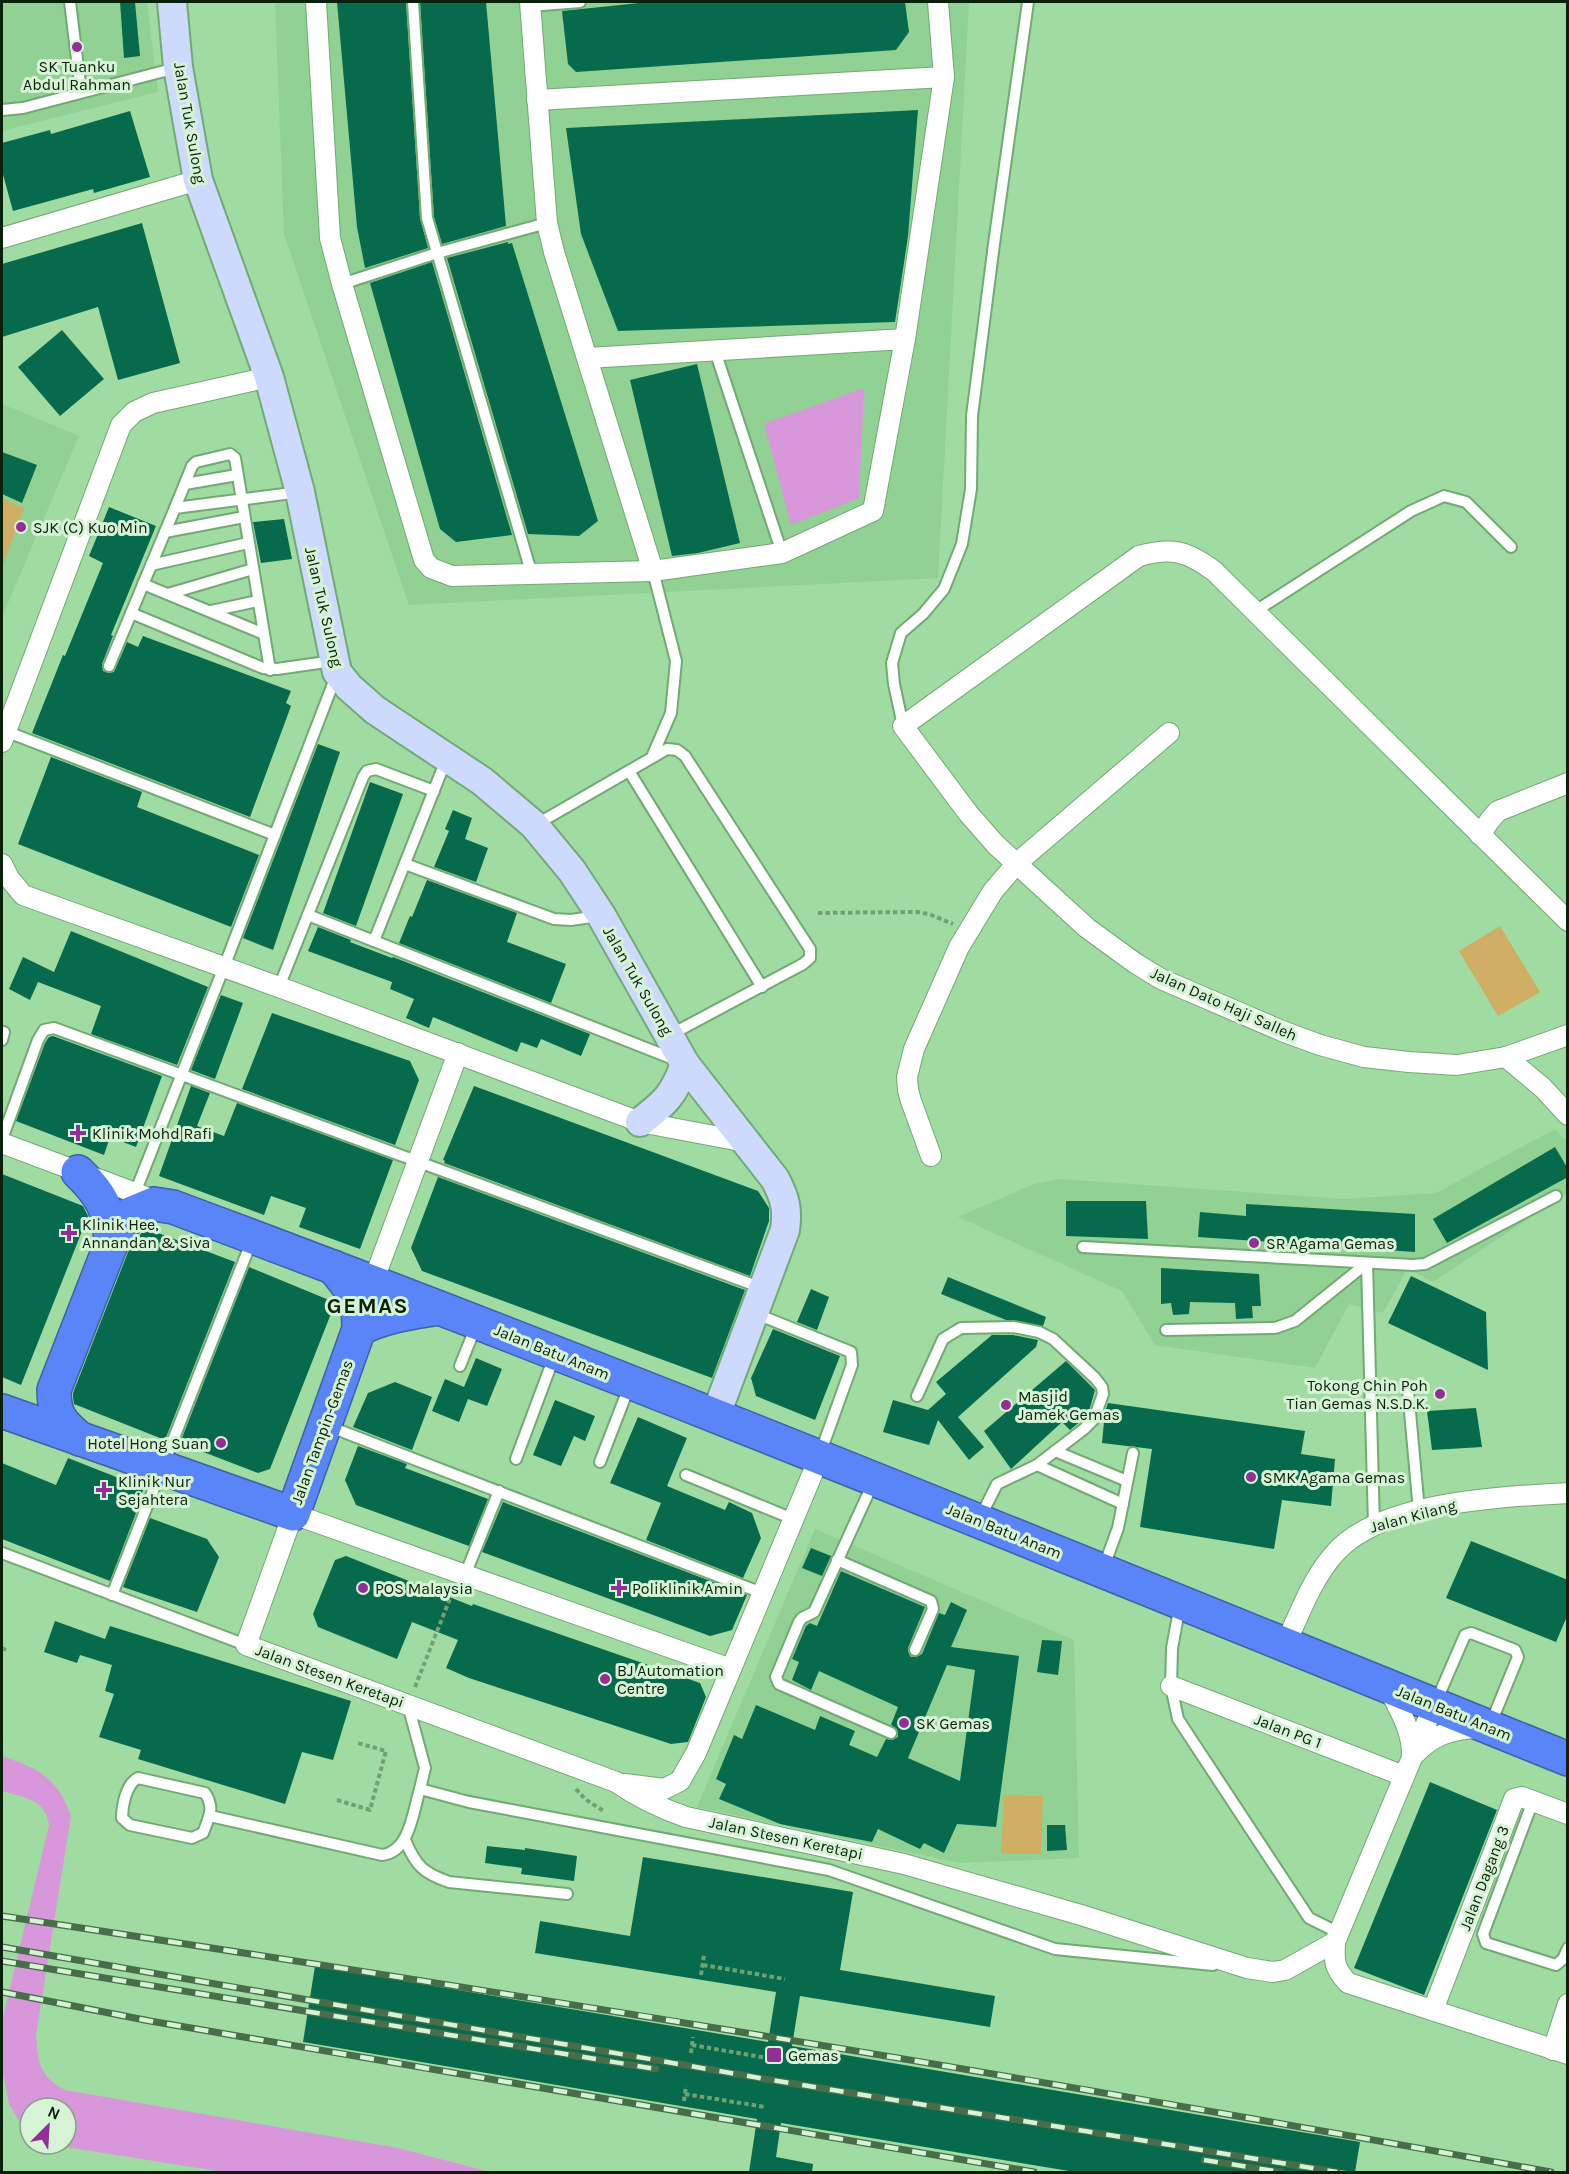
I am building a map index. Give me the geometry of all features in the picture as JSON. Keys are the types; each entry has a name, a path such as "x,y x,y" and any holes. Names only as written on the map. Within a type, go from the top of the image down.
{"highway":[{"path":"78,1172 96,1189 106,1209 111,1224 111,1244"},
{"path":"80,1439 58,1417 54,1404 54,1390 111,1244 130,1214 154,1204 173,1207 438,1308"},
{"path":"333,1267 348,1284 359,1306 359,1329 394,1316 438,1308"},
{"name":"Jalan Batu Anam","path":"438,1308 1102,1570 1568,1759"},
{"name":"Jalan Tampin-Gemas","path":"2,1410 293,1514 359,1329"},
{"path":"2,1410 18,1409 40,1402 54,1390"}],"street":[{"name":"Jalan Tuk Sulong","path":"172,2 178,67 198,180 269,377 300,492 335,666 349,687 375,710 482,781 534,825 572,871 601,915 685,1064 775,1179 787,1211 785,1230 715,1417"},
{"path":"316,2 330,238 424,560 431,568 452,576 653,571 782,553 873,511 905,339 944,77 938,2"},
{"path":"530,4 547,224 653,571"},
{"path":"537,100 944,77"},
{"path":"2,238 198,180"},
{"path":"587,358 905,339"},
{"path":"3,737 121,425 134,412 153,403 269,377"},
{"path":"903,726 1139,556 1157,551 1177,552 1195,557 1214,571 1568,921"},
{"name":"Jalan Dato Haji Salleh","path":"903,726 968,813 996,845 1087,928 1161,979 1282,1031 1364,1057 1457,1065 1506,1057 1568,1035"},
{"path":"931,1156 908,1090 907,1077 914,1049 959,947 993,891 1017,863 1169,733"},
{"path":"1480,835 1498,811 1568,783"},
{"path":"2,864 22,895 279,987 640,1122 746,1142"},
{"path":"373,1282 458,1053"},
{"path":"1506,1057 1543,1088 1568,1115"},
{"path":"640,1122 664,1103 677,1085 685,1064"},
{"path":"2,1141 173,1207"},
{"path":"616,1782 664,1789 680,1781 696,1753 819,1458"},
{"name":"Jalan Kilang","path":"1286,1645 1324,1566 1347,1540 1374,1525 1419,1511 1497,1497 1568,1493"},
{"path":"246,1645 293,1514 731,1669"},
{"name":"Jalan Stesen Keretapi","path":"246,1645 616,1782 638,1797 686,1817 904,1864 1081,1915 1247,1968 1273,1972 1285,1970 1337,1937"},
{"name":"Jalan PG 1","path":"1171,1686 1404,1776"},
{"path":"1387,1686 1407,1725 1413,1744 1412,1757"},
{"path":"1434,1705 1337,1937 1336,1970 1348,1983 1561,2052 1568,2004"},
{"path":"1412,1757 1427,1741 1448,1731 1490,1727"},
{"name":"Jalan Dagang 3","path":"1433,2010 1514,1799 1522,1797 1533,1801"},
{"path":"1533,1801 1568,1814"}],"lane":[{"path":"70,2 81,92"},
{"path":"413,2 427,218 532,575"},
{"path":"530,4 580,2"},
{"path":"903,726 892,663 901,633 944,590 962,544 971,489 972,416 1028,2"},
{"path":"2,110 23,108 178,67"},
{"path":"342,284 437,254 547,224"},
{"path":"715,351 782,553"},
{"path":"109,666 192,466 196,462 230,454 235,458 270,670"},
{"path":"185,483 237,475"},
{"path":"175,508 300,492"},
{"path":"1254,612 1411,511 1444,496 1466,502 1511,547"},
{"path":"165,532 244,517"},
{"path":"151,565 248,543"},
{"path":"168,594 252,569"},
{"path":"652,757 671,712 676,661 653,571"},
{"path":"143,584 264,634"},
{"path":"211,612 258,601"},
{"path":"131,613 270,670 335,666 275,835 135,1193"},
{"path":"3,737 275,835"},
{"path":"534,825 667,749 677,750 685,756 810,949 811,953 807,962 669,1035"},
{"path":"374,941 447,757"},
{"path":"279,987 358,788 367,771 376,769 434,791"},
{"path":"628,771 762,987"},
{"path":"405,864 554,919 571,920 601,915"},
{"path":"308,915 685,1064"},
{"path":"2,1141 39,1040 44,1030 54,1028 418,1161 759,1300 851,1352 852,1365 819,1458"},
{"path":"1083,1247 1413,1265 1432,1262 1556,1196"},
{"path":"112,1595 160,1468 253,1237"},
{"path":"1166,1330 1275,1328 1284,1325 1295,1321 1367,1263"},
{"path":"1367,1263 1374,1525"},
{"path":"460,1366 477,1323"},
{"path":"917,1396 943,1339 961,1328 1014,1327 1039,1332 1053,1339 1102,1387 1103,1394 1094,1419 1037,1465 997,1484 978,1521"},
{"path":"516,1459 555,1354"},
{"path":"600,1462 631,1384"},
{"path":"1408,1390 1419,1511"},
{"path":"325,1425 762,1593"},
{"path":"1055,1451 1127,1481"},
{"path":"1102,1570 1118,1528 1133,1453"},
{"path":"1037,1465 1123,1504"},
{"path":"686,1474 793,1519"},
{"path":"875,1480 814,1612 798,1622 776,1680 779,1684 891,1733"},
{"path":"462,1574 499,1491"},
{"path":"2,1553 246,1645"},
{"path":"837,1560 931,1601 933,1609 915,1650"},
{"path":"1181,1602 1172,1648 1171,1686 1178,1719 1309,1918 1337,1937"},
{"path":"1434,1705 1465,1635 1471,1633 1515,1650 1518,1657 1490,1727"},
{"path":"210,1816 382,1855 391,1854 399,1849 405,1840 425,1768 408,1705"},
{"path":"138,1778 205,1793 211,1802 210,1816 204,1833 192,1838 130,1825 122,1818 122,1813 129,1785 138,1778"},
{"path":"420,1790 470,1802 829,1870 1055,1949 1247,1968"},
{"path":"1533,1801 1483,1934 1486,1943 1556,1965 1563,1959 1568,1948"},
{"path":"405,1840 413,1860 433,1877 449,1882 567,1894"}],"path":[{"path":"818,913 916,912 929,914 957,925"},
{"path":"408,1705 462,1574"},
{"path":"337,1800 369,1810 386,1751 358,1743"},
{"path":"701,1975 704,1955"},
{"path":"703,1965 785,1979"},
{"path":"691,2053 693,2037"},
{"path":"692,2045 772,2059"},
{"path":"684,2101 686,2086"},
{"path":"685,2094 765,2107"}],"shaded area":[{"name":"SK Tuanku Abdul Rahman","path":"2,2 147,2 158,92 2,131"},
{"path":"275,2 969,2 938,578 409,605 284,234"},
{"path":"864,388 859,498 791,525 764,424"},
{"name":"SJK (C) Kuo Min","path":"2,404 79,436 2,617"},
{"path":"2,498 24,508 2,568"},
{"path":"1500,926 1540,992 1498,1016 1459,951"},
{"name":"SR Agama Gemas","path":"1555,1129 1567,1142 1567,1193 1433,1282 1407,1269 1383,1313 1349,1304 1315,1368 1155,1345 1122,1291 958,1217 1034,1184 1061,1179 1344,1199 1436,1193"},
{"name":"SK Gemas","path":"815,1529 1074,1640 1079,1858 959,1863 697,1807"},
{"path":"2,1756 26,1765 45,1776 60,1792 71,1816 36,2035 39,2061 45,2074 56,2085 65,2090 398,2148 490,2172 223,2172 78,2149 78,2096 18,2096 18,2119 9,2104 2,2068 2,2021 49,1825 47,1816 38,1804 2,1791"},
{"path":"1004,1795 1043,1796 1041,1854 1001,1854"}],"building":[{"path":"120,2 135,2 140,56 124,58"},
{"path":"337,2 406,2 420,218 428,248 365,268 357,227"},
{"path":"420,2 486,2 506,226 442,244 434,217"},
{"path":"649,2 905,2 909,32 896,50 576,72 568,64 562,11"},
{"path":"918,110 908,236 895,322 618,331 581,234 566,128"},
{"path":"130,111 150,177 94,193 93,189 13,211 2,171 2,143 50,130 51,134"},
{"path":"142,223 180,363 118,380 98,307 2,337 2,264"},
{"path":"508,242 508,244 512,243 598,521 579,536 528,534 447,258"},
{"path":"432,262 512,535 456,542 440,529 370,283"},
{"path":"62,330 104,379 60,416 18,367"},
{"path":"697,364 740,543 698,553 672,556 630,380"},
{"path":"2,452 37,465 22,503 2,494"},
{"path":"109,507 156,526 111,635 113,636 102,664 103,671 114,672 127,642 138,647 143,636 291,691 286,703 291,706 250,817 32,733 103,563 89,556"},
{"path":"284,519 292,559 261,563 253,522"},
{"path":"318,744 340,752 273,950 243,938"},
{"path":"51,757 142,792 137,807 259,855 231,927 18,844"},
{"path":"370,782 403,794 356,926 323,913"},
{"path":"453,810 472,818 465,839 488,848 476,882 434,867 449,831 445,829"},
{"path":"427,880 517,913 507,942 566,964 551,1003 399,943"},
{"path":"318,927 351,940 350,942 590,1034 581,1056 541,1039 537,1048 521,1042 517,1052 433,1017 429,1028 406,1018 414,999 390,989 392,982 308,951"},
{"path":"71,931 208,987 177,1065 91,1034 101,1006 38,982 30,1000 9,989 23,957 54,972"},
{"path":"221,995 243,1003 215,1079 191,1070"},
{"path":"272,1013 410,1061 419,1080 395,1145 242,1089"},
{"path":"53,1036 162,1076 136,1147 110,1137 104,1155 16,1121 45,1043 49,1037"},
{"path":"191,1086 210,1093 197,1126 224,1136 237,1103 393,1160 360,1249 299,1227 306,1208 271,1196 264,1215 159,1176"},
{"path":"474,1086 758,1191 769,1208 769,1221 750,1276 444,1163 443,1160"},
{"path":"1555,1147 1568,1169 1568,1177 1447,1243 1433,1219"},
{"path":"2,1174 83,1206 88,1216 21,1385 2,1377"},
{"path":"438,1177 745,1290 712,1378 422,1271 411,1248"},
{"path":"1066,1201 1146,1201 1148,1239 1066,1236"},
{"path":"1246,1204 1415,1214 1415,1252 1198,1237 1200,1212 1246,1216"},
{"path":"145,1228 235,1262 165,1440 74,1404 73,1397 128,1252"},
{"path":"249,1267 329,1300 332,1311 270,1469 258,1473 180,1443"},
{"path":"1161,1268 1259,1274 1261,1306 1252,1306 1253,1318 1236,1319 1235,1303 1190,1302 1189,1314 1173,1315 1171,1303 1161,1304"},
{"path":"1411,1276 1486,1312 1488,1370 1388,1323"},
{"path":"948,1277 1046,1317 1043,1326 1006,1320 941,1294"},
{"path":"811,1289 829,1297 817,1330 797,1322"},
{"path":"773,1329 840,1356 815,1420 756,1396 751,1378"},
{"path":"992,1335 1013,1335 1038,1340 1036,1347 958,1417 984,1447 969,1460 938,1420 929,1445 883,1432 893,1400 928,1410 946,1394 936,1382"},
{"path":"476,1358 502,1369 487,1406 468,1399 459,1422 432,1411 445,1379 464,1387"},
{"path":"1066,1361 1095,1390 1088,1415 1070,1430 1062,1422 1011,1469 984,1431"},
{"path":"395,1382 432,1397 412,1450 353,1427 368,1393"},
{"path":"555,1400 595,1416 585,1441 574,1436 561,1466 533,1455"},
{"name":"SMK Agama Gemas","path":"1108,1403 1305,1431 1301,1454 1335,1459 1331,1506 1282,1500 1274,1549 1140,1527 1152,1449 1102,1443"},
{"path":"1476,1408 1482,1447 1432,1450 1427,1411"},
{"path":"638,1417 687,1438 667,1486 725,1510 729,1502 752,1513 761,1538 743,1578 646,1540 661,1503 610,1483"},
{"path":"358,1446 407,1464 405,1468 488,1499 469,1546 356,1505 345,1480"},
{"path":"68,1458 144,1488 110,1581 2,1539 2,1463 56,1485"},
{"path":"503,1502 747,1595 732,1630 710,1636 482,1552"},
{"path":"150,1518 207,1539 219,1557 197,1612 123,1587"},
{"path":"1471,1541 1568,1580 1568,1614 1556,1642 1446,1598"},
{"path":"811,1548 831,1556 822,1576 802,1568"},
{"path":"346,1556 472,1606 473,1604 700,1683 706,1697 688,1742 671,1744 469,1678 446,1668 458,1640 412,1622 397,1659 318,1627 313,1614 335,1560"},
{"path":"841,1571 925,1607 908,1648 911,1657 922,1654 939,1613 945,1615 951,1602 967,1610 951,1647 1019,1656 996,1827 957,1824 944,1853 924,1843 920,1849 878,1829 872,1842 780,1824 719,1799 726,1784 716,1779 734,1735 742,1739 756,1705 815,1730 820,1716 855,1731 849,1745 877,1757 886,1739 892,1740 898,1737 897,1729 891,1725 898,1707 819,1671 811,1690 792,1680 799,1662 792,1659 806,1626 810,1623 817,1626","holes":["947,1665 975,1670 960,1781 908,1758"]},
{"path":"55,1621 105,1639 110,1626 351,1701 333,1760 302,1752 285,1804 138,1759 141,1750 99,1737 114,1694 105,1691 112,1665 80,1655 77,1663 44,1652"},
{"path":"1042,1640 1062,1641 1058,1675 1037,1672"},
{"path":"1430,1782 1497,1810 1424,1995 1354,1968"},
{"path":"1047,1825 1065,1825 1067,1850 1047,1851"},
{"path":"487,1846 525,1850 525,1848 577,1856 574,1881 521,1874 522,1868 485,1863"},
{"path":"643,1857 853,1892 840,1970 995,1996 990,2027 800,1996 792,2046 1360,2142 1355,2172 1316,2167 1316,2172 1075,2172 781,2123 776,2157 813,2164 812,2172 749,2172 757,2119 303,2042 315,1966 768,2042 776,1992 535,1953 540,1921 630,1936"}],"railway":[{"path":"2,1916 777,2038 1164,2103 1551,2172"},
{"path":"2,1947 771,2080 1337,2172"},
{"path":"2,1961 656,2069"},
{"path":"2,1992 150,2021 1034,2172"},
{"path":"1204,2160 1281,2172"}],"place":[{"name":"SK Tuanku Abdul Rahman","path":"77,47"},
{"name":"SJK (C) Kuo Min","path":"21,527"},
{"name":"Klinik Mohd Rafi","path":"78,1133"},
{"name":"Klinik Hee, Annandan & Siva","path":"69,1233"},
{"name":"SR Agama Gemas","path":"1254,1243"},
{"name":"Tokong Chin Poh Tian Gemas N.S.D.K.","path":"1440,1394"},
{"name":"Masjid Jamek Gemas","path":"1006,1405"},
{"name":"Hotel Hong Suan","path":"221,1443"},
{"name":"SMK Agama Gemas","path":"1251,1477"},
{"name":"Klinik Nur Sejahtera","path":"104,1490"},
{"name":"POS Malaysia","path":"363,1588"},
{"name":"Poliklinik Amin","path":"619,1588"},
{"name":"BJ Automation Centre","path":"605,1679"},
{"name":"SK Gemas","path":"904,1723"},
{"name":"Gemas","path":"774,2055"}],"district":[{"name":"GEMAS","path":"368,1306"}]}
